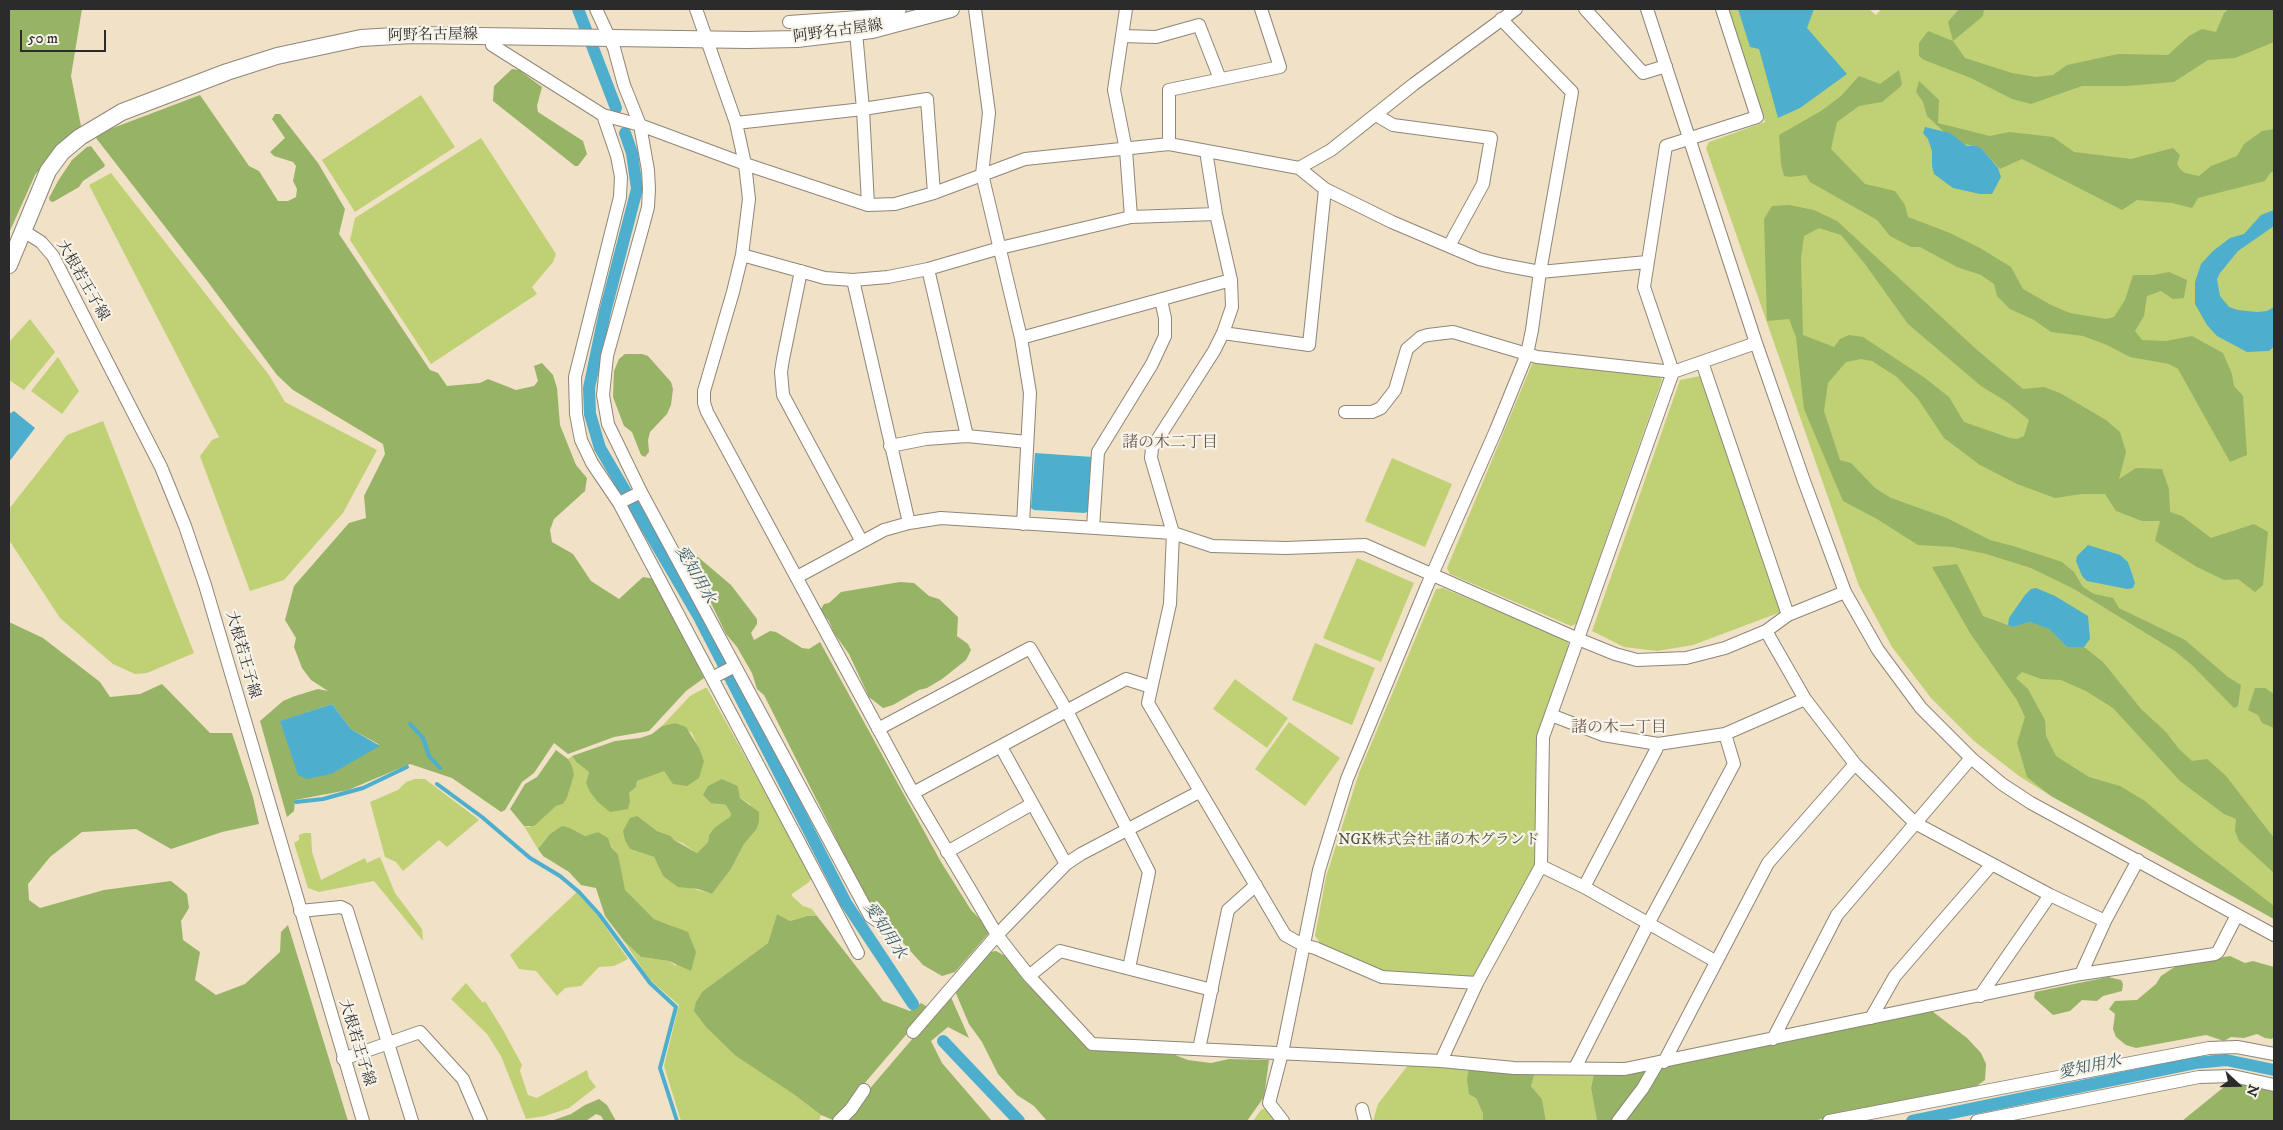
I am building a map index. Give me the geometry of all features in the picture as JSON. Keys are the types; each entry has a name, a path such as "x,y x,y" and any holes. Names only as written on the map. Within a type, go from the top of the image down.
{"main road":[{"name":"阿野名古屋線","path":"9,265 48,171 62,152 99,124 122,112 256,62 306,48 361,38 412,35 797,39 856,32 920,13 951,9"}],"street":[{"path":"596,9 640,125 648,170 648,207 607,356 602,395 608,424 640,492 733,668 870,916 885,926"},
{"path":"696,9 736,123 745,164 749,199 742,255 704,390 704,402 707,412 913,793 997,935 1029,976 1092,1044 1441,1061 1514,1068 1626,1069 2081,974 2215,954 2218,952 2237,914"},
{"path":"789,22 873,16 900,9"},
{"path":"974,9 989,113 982,174 1021,338 1030,392 1023,524"},
{"path":"1126,9 1114,90 1126,150 1131,217"},
{"path":"1169,144 1169,90 1280,67 1261,9"},
{"path":"1299,168 1331,150 1516,9"},
{"path":"1585,9 1643,73 1666,66"},
{"path":"1647,9 1756,342 1844,592 1878,650 1921,708 1972,758 2002,784 2032,803 2274,935"},
{"path":"1441,1061 1476,984 1541,866 1543,737 1673,372 1644,287 1666,146 1690,140 1757,117 1722,9"},
{"path":"1282,1121 1269,1103 1282,1054 1319,870 1347,779 1527,354 1572,92 1501,19"},
{"path":"1122,36 1156,37 1199,25 1220,79"},
{"path":"856,32 863,109 868,205"},
{"path":"491,35 492,45 603,115 640,125 745,164 868,205 895,204 934,193 1025,159 1126,150 1169,144 1299,168 1325,189 1392,222 1479,259 1540,272 1647,262"},
{"path":"736,123 863,109 927,99 934,193"},
{"path":"603,115 617,156 621,177 620,197 579,354 575,377 574,397 582,440 592,463 621,503 858,952"},
{"path":"1376,115 1392,125 1490,138 1483,184 1449,246"},
{"path":"1206,151 1216,214 1231,280 1232,307 1223,333 1174,417 1152,448 1151,458 1173,533 1170,604 1148,704 1286,935 1303,945 1315,948 1382,977 1476,984"},
{"path":"1223,333 1308,345 1325,189"},
{"path":"742,255 825,278 853,280 928,269 1000,248 1131,217 1216,214"},
{"name":"大根若王子線","path":"22,230 42,242 53,256 162,467 185,526 362,1121"},
{"path":"928,269 967,436"},
{"path":"801,271 781,372 784,396 862,542"},
{"path":"853,280 909,523"},
{"path":"1021,338 1231,280"},
{"path":"1093,528 1098,452 1152,364 1165,336 1165,318 1161,300"},
{"path":"1345,412 1372,412 1381,408 1395,390 1407,349 1421,337 1428,335 1452,332 1537,357 1673,372 1756,342"},
{"path":"1702,362 1788,616"},
{"path":"890,446 926,439 967,436 1027,442"},
{"path":"621,503 640,492"},
{"path":"797,577 884,530 909,523 941,518 1173,533 1212,546 1286,548 1365,545 1578,639 1614,654 1637,660 1686,658 1725,648 1766,631 1788,616 1844,592"},
{"path":"1766,631 1805,699 1856,764 1915,823 2050,895 2105,921"},
{"path":"878,728 1030,648 1066,712 1149,872 1128,968"},
{"path":"713,677 733,668"},
{"path":"913,793 1126,679 1151,686"},
{"path":"1551,715 1603,735 1658,744 1725,734 1805,699"},
{"path":"1575,1068 1648,924 1734,764 1725,734"},
{"path":"1584,887 1658,744"},
{"path":"1001,747 1066,864"},
{"path":"1773,1039 1837,915 1972,758"},
{"path":"1618,1121 1660,1063 1768,863 1856,764"},
{"path":"913,1032 997,935 1066,864 1081,854 1199,792"},
{"path":"947,852 1032,804"},
{"path":"2081,974 2105,921 2138,860"},
{"path":"1871,1018 1895,976 1992,864"},
{"path":"1541,866 1584,887 1715,961"},
{"path":"1199,1049 1228,910 1256,885"},
{"path":"1980,996 2050,895"},
{"path":"300,911 341,907 347,910 412,1121"},
{"path":"1029,976 1060,951 1212,990"},
{"path":"343,1058 420,1032 463,1079 481,1121"},
{"path":"1829,1121 2209,1048 2237,1048 2274,1054"},
{"path":"1977,1121 2199,1077 2233,1076 2274,1085"},
{"path":"839,1121 864,1090"}],"green space":[{"path":"9,9 82,9 71,76 81,126 60,144 35,175 9,233"},
{"path":"1727,9 1869,9 1876,15 1881,9 2274,9 2274,919 2051,796 2019,776 1974,741 1931,698 1892,647 1859,586 1706,148 1709,142 1765,122"},
{"path":"1959,9 1984,9 1983,16 1953,41 1948,22"},
{"path":"2229,9 2274,9 2274,42 2235,58 2208,60 2174,82 2126,86 2082,86 2031,104 2012,99 1971,78 1924,60 1919,56 1919,43 1928,31 1953,41 1965,58 2012,73 2036,77 2053,75 2067,65 2118,54 2168,55 2189,36 2202,29 2216,32 2224,13"},
{"path":"512,69 519,70 542,87 537,106 538,112 583,141 587,154 578,166 575,166 493,101 494,86"},
{"path":"1899,70 1902,84 1900,87 1882,102 1859,106 1837,122 1831,149 1865,184 1895,191 1905,205 1908,217 1950,233 1980,248 2011,267 2023,289 2051,305 2070,313 2106,319 2114,317 2125,300 2133,275 2154,275 2169,272 2187,280 2184,298 2173,299 2161,291 2147,296 2144,316 2135,331 2142,340 2166,341 2192,336 2223,353 2232,374 2234,386 2243,396 2247,455 2230,462 2178,369 2169,364 2130,357 2107,345 2083,336 2051,332 2034,320 2010,309 1997,296 1994,284 1981,275 1957,267 1920,247 1911,247 1890,236 1877,220 1810,182 1806,175 1784,176 1781,164 1779,135 1821,111 1841,96 1859,76 1880,84"},
{"path":"1919,81 1939,100 1938,123 1990,136 2009,132 2053,137 2074,152 2131,159 2173,148 2180,155 2177,164 2180,169 2185,173 2199,176 2211,166 2237,156 2244,144 2262,131 2274,129 2274,171 2270,173 2265,181 2198,198 2192,208 2172,203 2137,200 2122,210 2022,159 2000,169 1982,149 1962,143 1943,131 1927,116 1923,102 1916,92"},
{"path":"200,95 249,166 259,171 278,201 288,201 296,197 297,189 293,181 296,166 293,162 274,156 270,152 285,138 272,119 275,114 280,114 318,163 345,209 339,234 430,370 438,373 447,386 480,383 488,379 516,390 534,386 538,381 534,366 542,363 553,375 557,388 560,425 576,465 587,478 585,491 554,519 550,530 552,542 573,554 591,581 619,599 643,577 655,579 704,678 686,691 649,731 614,737 568,754 554,743 534,773 522,782 505,810 501,812 452,778 410,764 348,790 295,800 294,811 287,817 260,721 283,701 318,689 328,691 311,680 302,668 294,647 296,638 285,620 294,586 349,523 366,518 364,496 385,454 383,444 293,390 277,375 208,282 96,138 105,131","holes":["332,704 351,729 380,745 281,721"]},
{"path":"421,95 455,147 355,212 322,160"},
{"path":"481,138 556,254 553,262 532,287 537,294 431,364 350,240 355,218"},
{"path":"91,146 105,165 104,167 83,181 79,187 53,202 50,201 49,198 58,181 72,160 87,147"},
{"path":"111,173 269,375 285,402 377,450 343,513 284,580 250,591 200,456 212,440 219,437 89,185"},
{"path":"1789,205 1814,210 1837,221 1976,349 2023,389 2044,387 2060,393 2106,420 2120,432 2126,452 2119,479 2136,468 2162,469 2169,489 2170,512 2182,516 2211,538 2254,524 2268,532 2263,585 2255,592 2238,579 2224,580 2197,567 2155,541 2160,521 2142,521 2116,511 2105,494 2082,494 2055,498 2017,484 1980,465 1944,438 1918,399 1897,377 1872,361 1861,359 1846,362 1828,383 1824,411 1840,460 1851,463 1875,488 1891,498 1947,518 1990,540 2062,562 2074,572 2083,587 2094,594 2113,598 2119,608 2185,640 2228,677 2241,685 2238,706 2234,708 2192,665 2175,651 2074,589 2031,568 1986,554 1953,547 1918,545 1877,519 1843,501 1804,409 1796,337 1789,319 1767,321 1764,219 1772,206","holes":["1819,228 1841,235 1865,264 1908,324 1981,386 2007,402 2029,420 2024,436 2017,439 2010,438 1964,422 1949,397 1925,378 1863,337 1849,335 1840,339 1834,347 1803,335 1801,258 1804,236"]},
{"path":"30,319 55,352 24,390 9,380 9,342"},
{"path":"625,354 648,356 671,382 673,389 671,405 667,414 650,432 648,440 649,452 645,457 641,455 632,432 624,426 613,397 614,371 619,359"},
{"path":"58,357 79,391 62,414 31,391"},
{"path":"1539,361 1658,374 1662,380 1576,624 1571,626 1450,574 1447,568 1532,364"},
{"path":"1700,376 1781,612 1693,645 1657,651 1624,647 1592,631 1680,380"},
{"path":"103,421 194,653 147,673 135,674 113,664 60,618 9,540 9,509 67,435"},
{"path":"1392,458 1452,484 1425,547 1365,521"},
{"path":"686,551 691,551 731,585 757,619 757,624 751,633 754,640 770,631 776,632 802,648 809,649 820,642 941,862 971,910 982,921 989,933 955,972 942,976 923,965 870,906 764,695 757,689 752,673 737,647 726,634"},
{"path":"1357,558 1414,583 1381,662 1323,638"},
{"path":"1957,564 1983,616 2013,627 2030,622 2049,629 2067,647 2084,647 2103,662 2141,709 2166,732 2179,749 2192,761 2207,759 2226,776 2274,838 2274,873 2239,841 2235,831 2236,819 2224,814 2180,781 2113,708 2086,691 2061,680 2041,679 2022,672 2016,678 2028,689 2045,720 2046,736 2056,756 2089,777 2120,786 2145,801 2198,847 2274,906 2274,919 2051,796 2027,777 2017,743 2025,717 2017,700 1970,633 1932,567"},
{"path":"900,582 914,583 929,596 939,599 958,617 957,636 968,644 971,650 966,660 942,679 893,705 883,708 869,697 849,654 834,633 821,609 824,604 829,603 841,592"},
{"name":"NGK株式会社 諸の木グランド","path":"1443,588 1567,640 1569,647 1538,736 1534,866 1479,972 1471,977 1379,973 1322,945 1315,936 1326,877 1359,773 1436,589"},
{"path":"9,622 43,638 100,682 110,697 140,694 162,684 210,733 232,733 253,797 259,824 222,832 171,849 136,829 82,832 50,857 28,884 29,900 40,908 104,890 171,881 187,894 189,908 181,921 183,940 200,952 195,980 216,995 245,984 280,952 281,932 288,925 348,1121 9,1121"},
{"path":"1315,643 1375,668 1352,725 1292,700"},
{"path":"1235,679 1288,718 1267,748 1213,709"},
{"path":"707,688 812,877 809,882 792,894 792,896 803,906 812,909 817,916 807,916 790,921 777,914 768,943 703,991 792,1093 821,1115 819,1121 681,1121 664,1066 679,1005 649,979 624,941 641,957 669,961 676,966 673,926 654,919 624,890 618,854 598,832 585,836 570,828 550,834 538,849 524,826 529,827 556,806 563,804 567,798 574,775 568,759 572,756 576,762 589,772 586,783 629,793 636,787 637,781 664,770 671,779 704,761 692,733 675,723 662,726 690,696","holes":["722,779 738,786 740,798 750,804 756,830 744,844 731,869 712,894 691,888 663,876 654,857 630,849 637,817 657,831 671,836 674,840 697,853 708,842 709,835 714,828 730,818 731,814 726,805 716,804"]},
{"path":"2255,688 2265,688 2274,694 2274,728 2262,723 2258,715 2248,710"},
{"path":"1289,722 1340,758 1305,806 1255,769"},
{"path":"675,723 686,727 699,748 704,761 699,778 687,786 673,784 664,771 637,781 636,787 629,793 628,809 610,812 598,802 586,783 589,772 576,762 572,756 615,741 640,738 652,734 662,726"},
{"path":"556,750 568,759 572,766 574,775 567,798 563,804 556,806 534,826 524,826 510,809 525,784 537,777"},
{"path":"415,779 425,779 479,820 447,847 439,840 403,871 396,862 385,857 370,802 398,790 406,782"},
{"path":"722,779 738,786 740,798 759,812 759,822 756,830 744,844 731,869 712,894 698,889 678,887 663,876 654,857 630,849 623,831 630,818 637,816 657,831 671,836 674,840 697,853 708,842 709,835 714,828 730,817 731,814 726,805 711,803 703,795 708,786"},
{"path":"562,826 585,836 598,832 608,838 611,847 618,854 625,890 654,919 688,932 696,952 691,971 669,961 641,957 624,941 605,916 596,888 581,885 569,872 543,856 538,849 550,834"},
{"path":"311,833 312,852 321,880 365,858 367,863 380,857 395,893 422,929 423,941 374,881 319,892 308,888 294,843 299,840 299,835"},
{"path":"577,892 598,916 628,959 614,966 599,967 581,986 565,988 557,996 536,971 519,969 510,955"},
{"path":"777,914 790,921 807,916 817,916 883,1001 910,1011 921,1003 929,1008 833,1120 821,1115 792,1093 736,1056 706,1027 694,1011 696,1002 703,991 768,943"},
{"path":"996,951 1005,956 1025,982 1090,1048 1175,1055 1188,1060 1211,1063 1229,1059 1269,1060 1264,1097 1247,1121 1047,1121 1034,1106 1017,1095 998,1074 982,1042 969,1024 955,991 989,952"},
{"path":"2230,956 2245,963 2253,961 2274,967 2274,1037 2272,1039 2257,1034 2244,1038 2231,1037 2224,1041 2206,1035 2136,1048 2126,1045 2116,1037 2113,1029 2115,1014 2109,1009 2115,1001 2137,1000 2156,984 2161,976 2176,966"},
{"path":"2108,977 2121,980 2123,984 2122,991 2103,996 2097,1001 2082,1000 2070,1011 2053,1015 2034,998 2035,992"},
{"path":"466,983 483,1003 485,1001 503,1030 522,1065 520,1071 528,1095 537,1098 587,1070 589,1078 596,1087 569,1108 545,1116 526,1119 501,1056 487,1034 451,999"},
{"path":"950,995 969,1038 948,1027 931,1041 942,1063 992,1121 842,1121"},
{"path":"1932,1011 1967,1038 1981,1053 1986,1064 1985,1080 1971,1090 1812,1121 1622,1121 1657,1068"},
{"path":"1408,1065 1469,1069 1476,1098 1483,1114 1483,1121 1373,1121 1378,1104"},
{"path":"1469,1069 1527,1072 1534,1075 1531,1086 1542,1099 1546,1121 1483,1121 1483,1114 1476,1098 1469,1094 1467,1079"},
{"path":"1651,1069 1613,1121 1597,1121 1591,1088 1594,1073"},
{"path":"1527,1072 1594,1073 1591,1088 1597,1121 1546,1121 1542,1099 1531,1086"},
{"path":"2246,1073 2274,1081 2274,1121 2182,1121 2224,1087"},
{"path":"599,1099 607,1105 616,1121 604,1121 601,1116 596,1114 586,1121 551,1121 571,1114"},
{"path":"1266,1108 1278,1121 1253,1121 1261,1110"}],"water":[{"path":"1738,9 1814,9 1807,28 1847,74 1800,108 1778,118 1759,49 1750,47"},
{"path":"1925,127 1950,133 1967,146 1977,146 1982,149 1998,168 2001,177 1992,194 1980,194 1953,188 1934,174 1932,151 1928,139 1923,133"},
{"path":"2274,210 2274,226 2238,251 2217,279 2220,296 2229,307 2257,312 2267,311 2274,307 2274,346 2269,351 2247,352 2217,336 2207,325 2195,304 2195,282 2201,264 2213,251 2230,238 2244,234 2261,215"},
{"path":"14,411 35,428 9,462 9,414"},
{"path":"1035,453 1093,457 1088,511 1085,513 1034,510 1031,508"},
{"path":"2088,545 2120,555 2128,562 2135,583 2133,588 2127,589 2087,581 2082,576 2076,561 2077,556"},
{"path":"2036,588 2055,596 2088,616 2090,639 2084,647 2067,647 2049,629 2030,622 2013,627 2008,625 2009,618 2025,595 2031,589"},
{"path":"332,704 351,729 380,746 331,774 307,779 298,775 280,721"}],"waterway":[{"name":"愛知用水","path":"578,9 616,108"},
{"name":"愛知用水","path":"625,133 632,153 637,189 605,312 589,388 590,414 600,448 699,617 846,903 913,1004"},
{"path":"410,724 423,738 429,756 440,768"},
{"path":"296,802 323,799 363,788 407,767"},
{"path":"437,784 482,817 530,858 560,876 579,892 599,914 650,983 676,1007 660,1068 677,1121"},
{"name":"愛知用水","path":"943,1041 1019,1121"},
{"name":"愛知用水","path":"1912,1121 2195,1063 2226,1060 2274,1070"}],"district":[{"name":"諸の木二丁目","path":"1170,444"},
{"name":"諸の木一丁目","path":"1619,729"}]}
